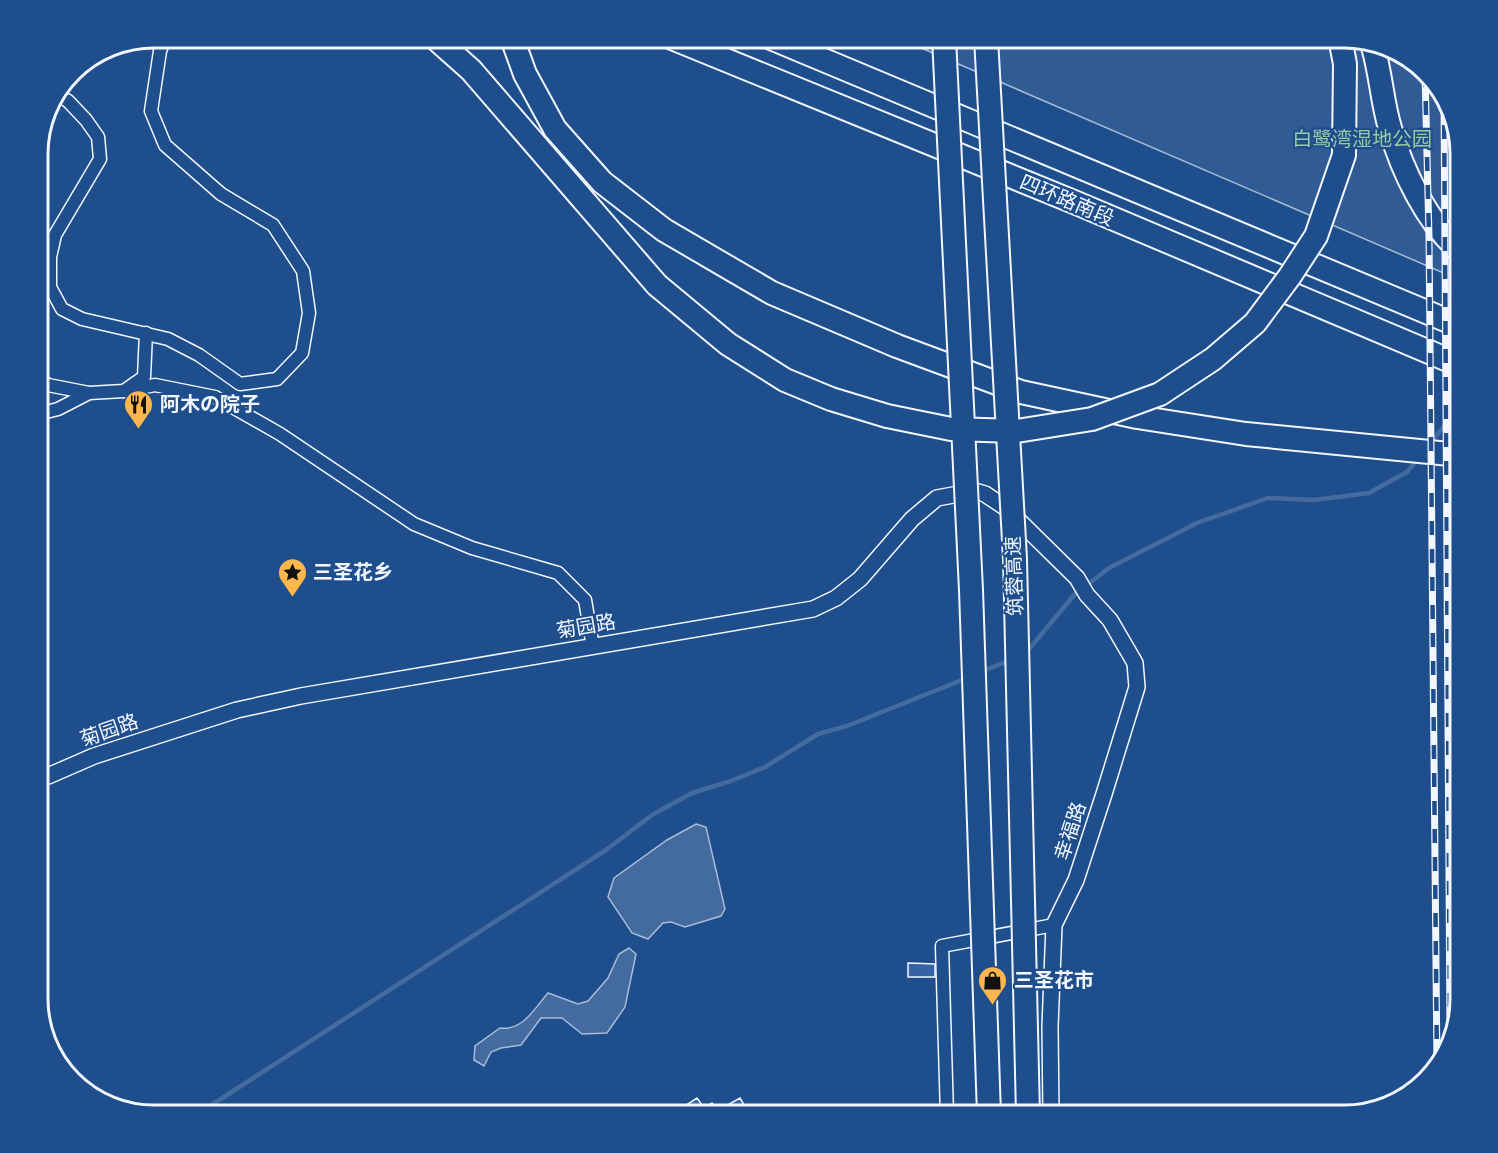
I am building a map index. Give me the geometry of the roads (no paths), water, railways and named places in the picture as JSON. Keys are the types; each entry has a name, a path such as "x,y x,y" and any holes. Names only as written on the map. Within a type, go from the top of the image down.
{"highway":[{"path":"446,48 471,70 657,285 728,344 785,380 887,416 951,429 1017,431 1092,419 1160,394 1213,359 1255,323 1316,236 1344,155 1345,64 1342,48"},
{"path":"516,48 525,74 555,129 602,182 664,230 772,293 897,346 1021,392 1137,417 1246,434 1450,453"},
{"name":"四环路南段","path":"696,48 1063,198 1450,360"},
{"name":"四环路南段","path":"795,48 1450,322"},
{"path":"944,48 971,578 989,1105"},
{"name":"筑蓉高速","path":"987,48 1014,559 1028,1105"},
{"path":"1374,53 1389,126 1399,157 1431,218 1450,239"}],"street":[{"path":"64,98 86,120 98,137 100,159 56,235 50,257 50,287 62,309 82,319 168,339 189,350 240,384 277,379 302,353 309,313 303,271 273,225 221,194 165,146 151,111 161,48"},
{"path":"124,390 144,376 146,333"},
{"path":"48,385 89,393 155,385 215,397 280,434 414,524 472,548 558,573 585,600 592,647"},
{"path":"48,411 89,393"},
{"name":"菊园路","path":"48,776 94,756 237,710 301,696 813,609 837,598 860,579 912,519 937,498 960,493 975,491 985,494 1006,508 1077,578"},
{"name":"幸福路","path":"1051,1105 1050,1027 1054,925 1076,880 1137,687 1135,663 1110,620 1087,595 1077,578"},
{"path":"947,1105 942,945 1054,925"}],"waterway":[{"path":"1430,444 1450,418"},
{"path":"1025,654 1074,595 1109,568 1197,523 1268,498 1314,500 1369,493 1407,472 1419,457"},
{"path":"980,672 1011,660"},
{"path":"211,1105 606,850 652,815 692,793 765,767 818,734 847,726 967,678"}],"railway":[{"path":"1425,86 1429,237 1437,1050"},
{"path":"1444,120 1450,1002"}],"place":[{"name":"阿木の院子","path":"139,430"},
{"name":"三圣花乡","path":"292,598"},
{"name":"三圣花市","path":"993,1006"}],"park label":[{"name":"白鹭湾湿地公园","path":"1362,139"}]}
